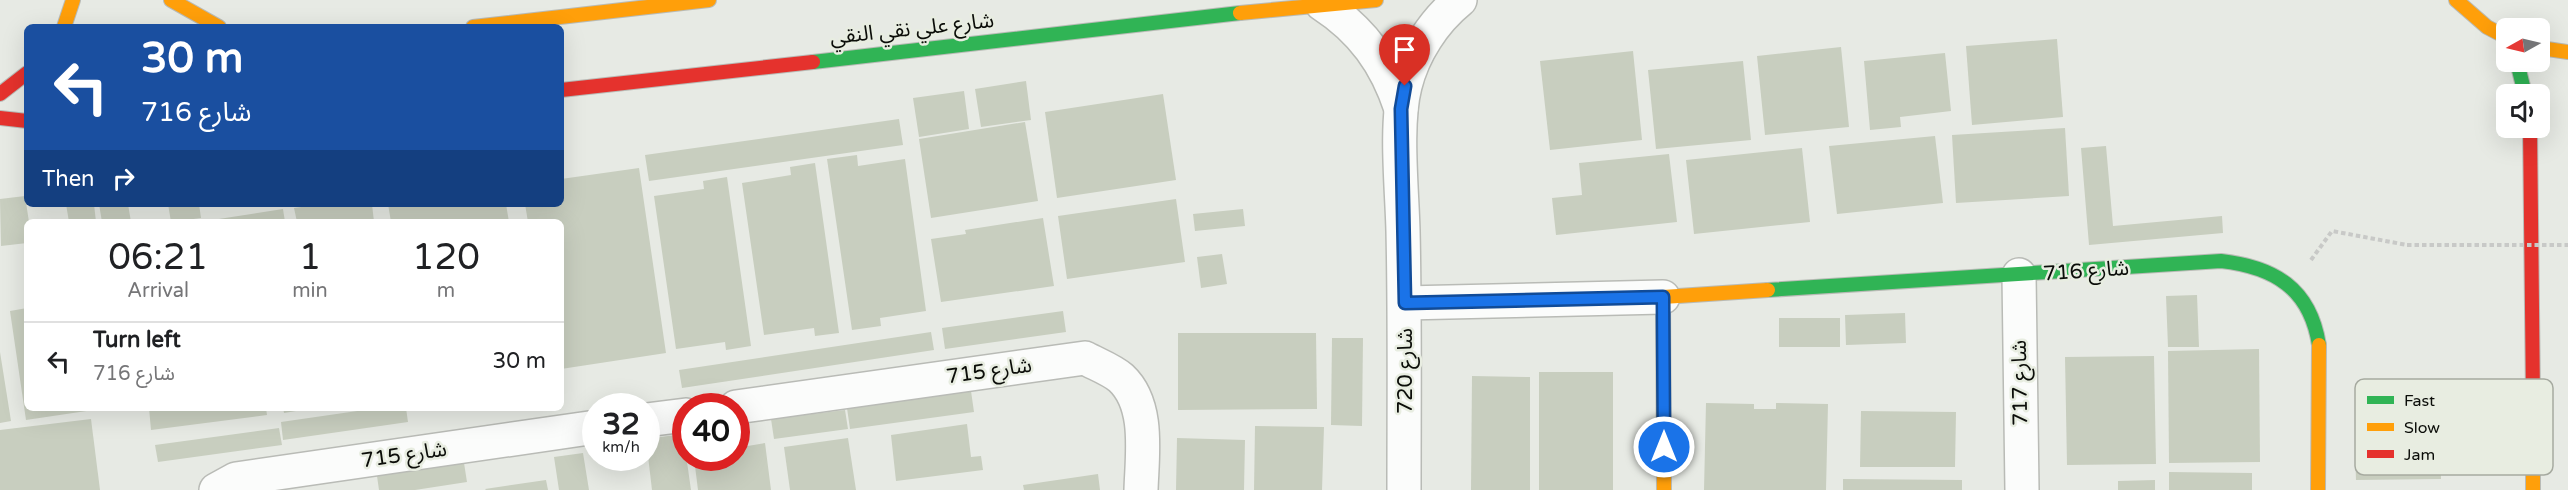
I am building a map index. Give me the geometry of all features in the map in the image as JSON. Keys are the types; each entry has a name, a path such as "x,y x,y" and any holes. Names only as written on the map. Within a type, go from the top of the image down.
{"street":[{"path":"65,24 73,0"},
{"path":"171,0 214,24"},
{"path":"499,24 709,0"},
{"name":"شارع علي نقي النقي","path":"564,90 1322,4 1376,0"},
{"name":"شارع 720","path":"1404,490 1405,303 1401,109 1412,64 1422,44 1436,25 1460,0"},
{"path":"2456,0 2487,27 2496,32"},
{"name":"شارع 720","path":"1322,4 1341,16 1373,50 1394,88 1401,109"},
{"path":"2550,49 2568,52"},
{"path":"0,94 24,75"},
{"path":"0,118 24,121"},
{"path":"2531,138 2533,379"},
{"name":"شارع 716","path":"1405,303 1663,297 2221,261 2259,267 2277,275 2292,287 2305,302 2314,319 2319,338 2318,490"},
{"name":"شارع 717","path":"2019,275 2022,490"},
{"path":"1663,297 1664,490"},
{"name":"شارع 715","path":"750,405 1085,358 1122,378 1135,398 1143,426 1141,490"},
{"name":"شارع 715","path":"216,490 236,479 582,430"},
{"path":"2533,475 2533,490"}],"path":[{"path":"2332,231 2407,245 2568,245"}],"building":[{"path":"2057,39 2063,117 1972,125 1966,46"},
{"path":"1841,47 1849,127 1765,135 1757,56"},
{"path":"1633,51 1642,140 1550,150 1540,61"},
{"path":"1945,53 1951,111 1900,117 1901,127 1870,130 1864,61"},
{"path":"1743,61 1751,140 1656,149 1648,70"},
{"path":"1026,81 1031,120 981,127 975,89"},
{"path":"964,91 969,129 919,137 913,98"},
{"path":"1163,94 1176,180 1057,198 1045,112"},
{"path":"899,119 903,145 649,181 645,155"},
{"path":"1025,122 1038,201 931,218 919,139"},
{"path":"2065,128 2069,196 1956,203 1952,135"},
{"path":"1935,136 1943,203 1837,214 1829,146"},
{"path":"2106,146 2113,226 2222,216 2223,233 2089,245 2081,148"},
{"path":"1802,148 1810,222 1694,234 1686,160"},
{"path":"1669,154 1677,222 1556,235 1552,198 1582,195 1579,163"},
{"path":"857,155 858,166 905,159 926,311 880,318 881,326 852,330 827,159"},
{"path":"815,163 839,333 815,336 814,328 764,335 742,183 791,175 790,167"},
{"path":"639,168 666,353 564,369 564,219 528,219 526,207 564,207 564,179"},
{"path":"727,177 751,346 726,350 725,342 676,349 654,196 704,189 703,181"},
{"path":"24,196 24,207 27,207 29,219 24,219 24,243 1,246 0,199"},
{"path":"1176,199 1185,262 1067,279 1058,216"},
{"path":"66,207 94,207 96,219 68,219"},
{"path":"100,207 128,207 130,219 102,219"},
{"path":"168,207 199,207 201,218 170,219"},
{"path":"372,207 374,219 296,219 294,208"},
{"path":"388,207 506,207 508,219 390,219"},
{"path":"283,209 285,219 219,219"},
{"path":"1243,209 1245,226 1195,231 1193,214"},
{"path":"1043,218 1054,286 941,302 931,239 966,234 965,230"},
{"path":"1222,254 1227,284 1201,288 1197,257"},
{"path":"2197,295 2199,347 2168,347 2166,296"},
{"path":"24,309 24,406 10,311"},
{"path":"1063,311 1066,332 945,349 942,328"},
{"path":"1905,313 1906,343 1846,345 1845,315"},
{"path":"1779,318 1840,318 1840,347 1779,347"},
{"path":"931,332 934,350 682,388 679,370"},
{"path":"1178,333 1316,333 1317,409 1178,410"},
{"path":"1332,338 1363,338 1362,426 1331,425"},
{"path":"2259,349 2260,462 2169,463 2168,351"},
{"path":"0,352 11,421 0,423"},
{"path":"2154,356 2156,464 2067,465 2065,357"},
{"path":"1539,372 1613,372 1613,490 1539,490"},
{"path":"1472,376 1530,377 1530,490 1471,490"},
{"path":"971,391 974,412 850,429 847,408"},
{"path":"1706,403 1754,404 1754,409 1776,409 1776,403 1828,404 1826,490 1704,490"},
{"path":"845,410 848,429 774,439 771,419"},
{"path":"25,411 87,411 26,420"},
{"path":"149,411 266,411 267,415 151,430"},
{"path":"357,411 406,411 408,422 283,440 281,422"},
{"path":"1861,411 1956,412 1955,467 1860,467"},
{"path":"91,419 100,490 0,490 0,430"},
{"path":"967,424 971,457 981,456 983,470 896,481 891,435"},
{"path":"1255,426 1324,427 1322,490 1254,490"},
{"path":"279,428 282,445 158,462 155,445"},
{"path":"672,435 672,471 688,471 691,490 652,490 650,471 660,471 660,437"},
{"path":"848,438 856,490 790,490 784,447"},
{"path":"1177,438 1245,440 1244,490 1176,490"},
{"path":"765,443 771,490 698,490 696,471 750,471 750,446"},
{"path":"582,453 582,471 586,471 589,490 559,490 554,457"},
{"path":"464,463 467,482 415,490 379,490 377,476"},
{"path":"2169,472 2252,473 2252,490 2169,490"},
{"path":"1098,474 1100,490 1024,490 1023,485"},
{"path":"2356,475 2441,475 2441,479 2356,480"},
{"path":"1843,479 1962,480 1962,490 1843,490"},
{"path":"546,480 548,490 485,489"},
{"path":"2155,480 2155,490 2118,490 2118,481"}],"traffic: fast":[{"path":"813,62 1240,13"},
{"path":"2520,72 2522,84"},
{"path":"1768,290 2221,261 2257,269 2273,275 2286,284 2298,295 2307,309 2319,345"}],"traffic: slow":[{"path":"65,24 73,0"},
{"path":"171,0 214,24"},
{"path":"499,24 709,0"},
{"path":"1240,13 1376,0"},
{"path":"2456,0 2487,27 2496,32"},
{"path":"2550,49 2568,52"},
{"path":"1664,490 1663,297 1768,290"},
{"path":"2318,490 2319,345"},
{"path":"2533,475 2533,490"}],"traffic: jam":[{"path":"564,90 813,62"},
{"path":"0,94 24,75"},
{"path":"0,118 24,121"},
{"path":"2530,138 2533,379"}],"route":[{"path":"1405,86 1401,109 1405,303 1663,297 1664,447"}]}
